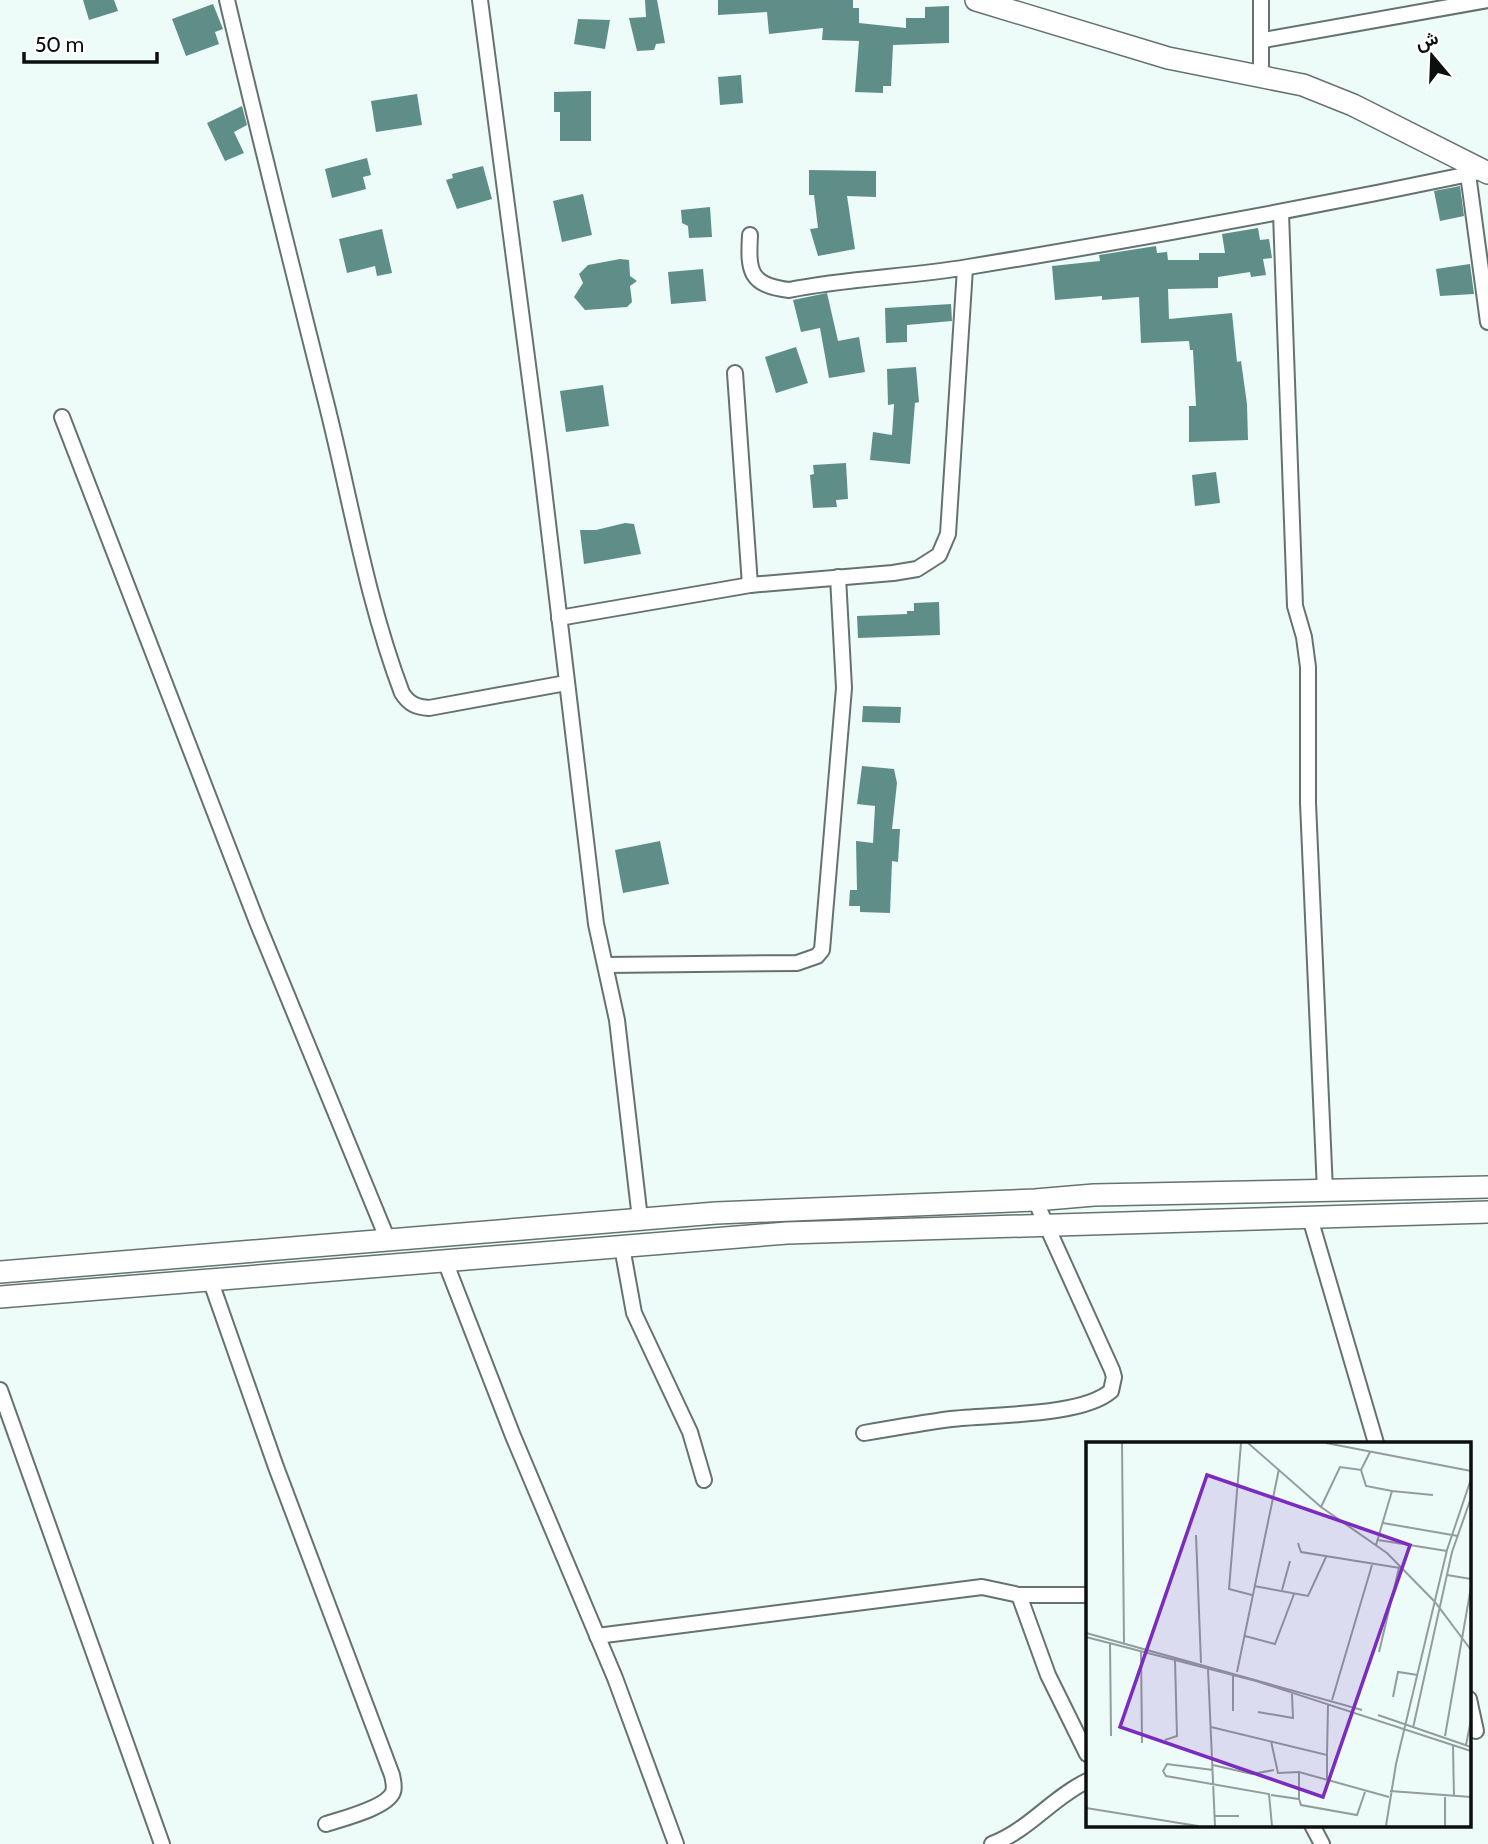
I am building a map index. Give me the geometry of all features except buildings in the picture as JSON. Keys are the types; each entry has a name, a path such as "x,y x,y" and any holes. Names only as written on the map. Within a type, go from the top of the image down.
{"main road":[{"path":"976,0 1168,58 1303,85 1353,105 1480,173"},
{"path":"1488,1187 1094,1195 640,1219 1,1272 2,1297 787,1233 1488,1212"}],"street":[{"path":"227,0 290,266 328,410 345,493 402,693 407,701 418,707 429,708 566,683"},
{"path":"480,0 596,924 617,1020 640,1219"},
{"path":"1261,0 1264,40 1261,75"},
{"path":"1264,40 1488,0"},
{"path":"750,235 750,271 760,282 789,290 965,268 1281,213 1480,173 1488,322"},
{"path":"1281,213 1295,606 1304,637 1308,667 1308,803 1325,1191"},
{"path":"559,618 750,585 917,569 930,562 945,545 965,268"},
{"path":"735,373 750,585"},
{"path":"62,417 257,922 387,1238"},
{"path":"606,965 797,963 817,956 822,950 844,688 838,577"},
{"path":"864,1433 953,1419 1050,1410 1090,1403 1111,1391 1114,1377 1112,1370 1035,1200"},
{"path":"1310,1218 1376,1442"},
{"path":"622,1247 634,1313 690,1432 704,1480"},
{"path":"445,1261 513,1436 597,1636 676,1844"},
{"path":"211,1282 276,1467 392,1774 394,1790 389,1798 359,1814 326,1824"},
{"path":"0,1390 162,1844"},
{"path":"597,1636 982,1587 1019,1595 1086,1595"},
{"path":"1019,1595 1048,1675 1086,1752"},
{"path":"1470,1703 1478,1731"},
{"path":"992,1844 1021,1830 1073,1788 1086,1782"},
{"path":"1313,1826 1322,1844"}]}
